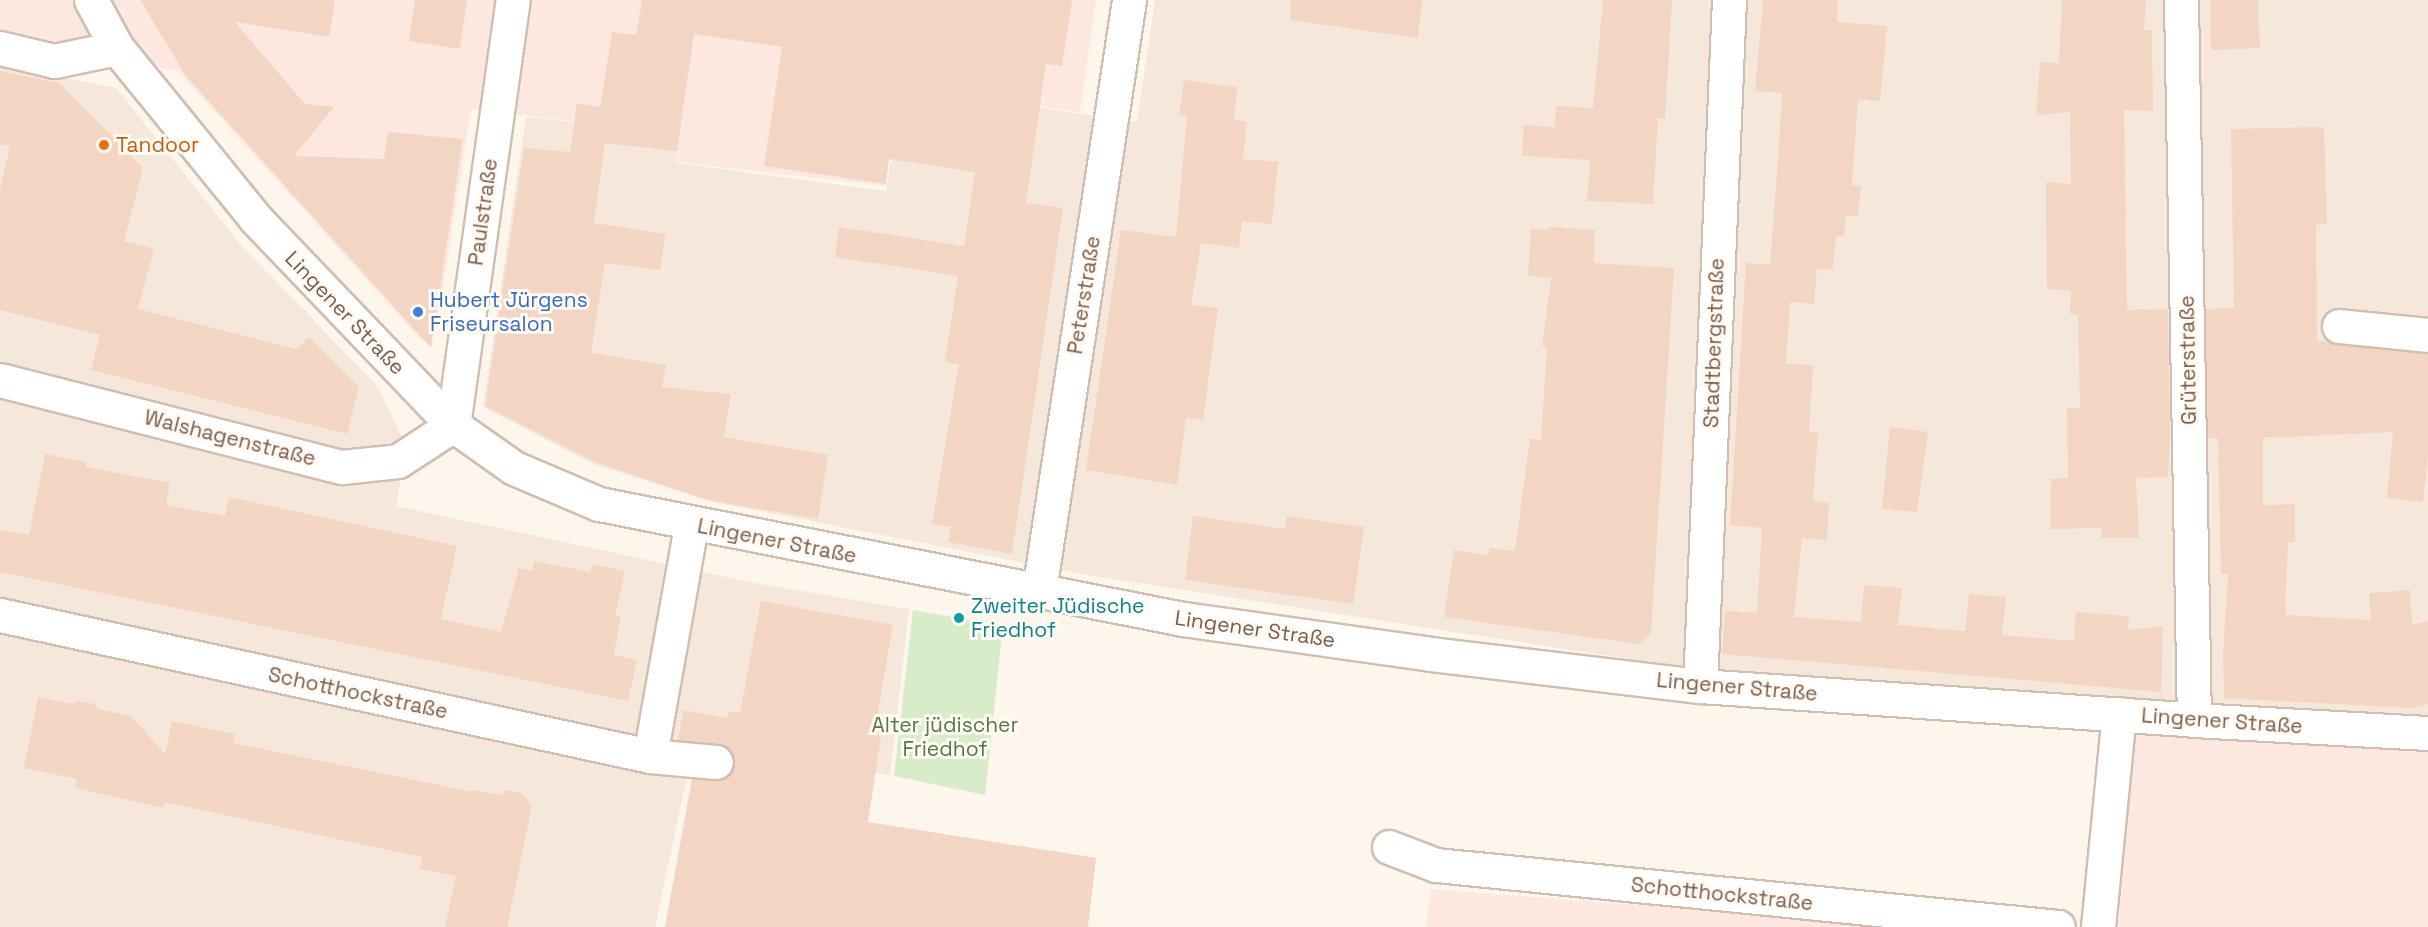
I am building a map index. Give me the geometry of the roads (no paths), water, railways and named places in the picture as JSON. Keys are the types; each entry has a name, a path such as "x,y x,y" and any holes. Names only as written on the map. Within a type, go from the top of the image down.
{"street":[{"name":"Lingener Straße","path":"91,0 117,48 255,218 453,425 514,468 599,504 691,525 1182,619 1431,654 1700,686 2194,720 2428,733"},
{"name":"Paulstraße","path":"453,425 513,0"},
{"name":"Peterstraße","path":"1039,591 1129,0"},
{"name":"Stadtbergstraße","path":"1700,686 1729,0"},
{"name":"Grüterstraße","path":"2181,0 2194,720"},
{"path":"0,48 54,61 117,48"},
{"path":"2339,326 2428,335"},
{"name":"Walshagenstraße","path":"0,380 342,467 398,461 453,425"},
{"path":"650,756 691,525"},
{"name":"Schotthockstraße","path":"0,615 650,756 716,762"},
{"path":"2098,927 2119,714"},
{"name":"Schotthockstraße","path":"1389,847 1436,865 2058,927"}],"place":[{"name":"Tandoor","path":"104,145"},
{"name":"Hubert Jürgens Friseursalon","path":"418,312"},
{"name":"Zweiter Jüdische Friedhof","path":"959,618"}],"park label":[{"name":"Alter jüdischer Friedhof","path":"945,737"}]}
